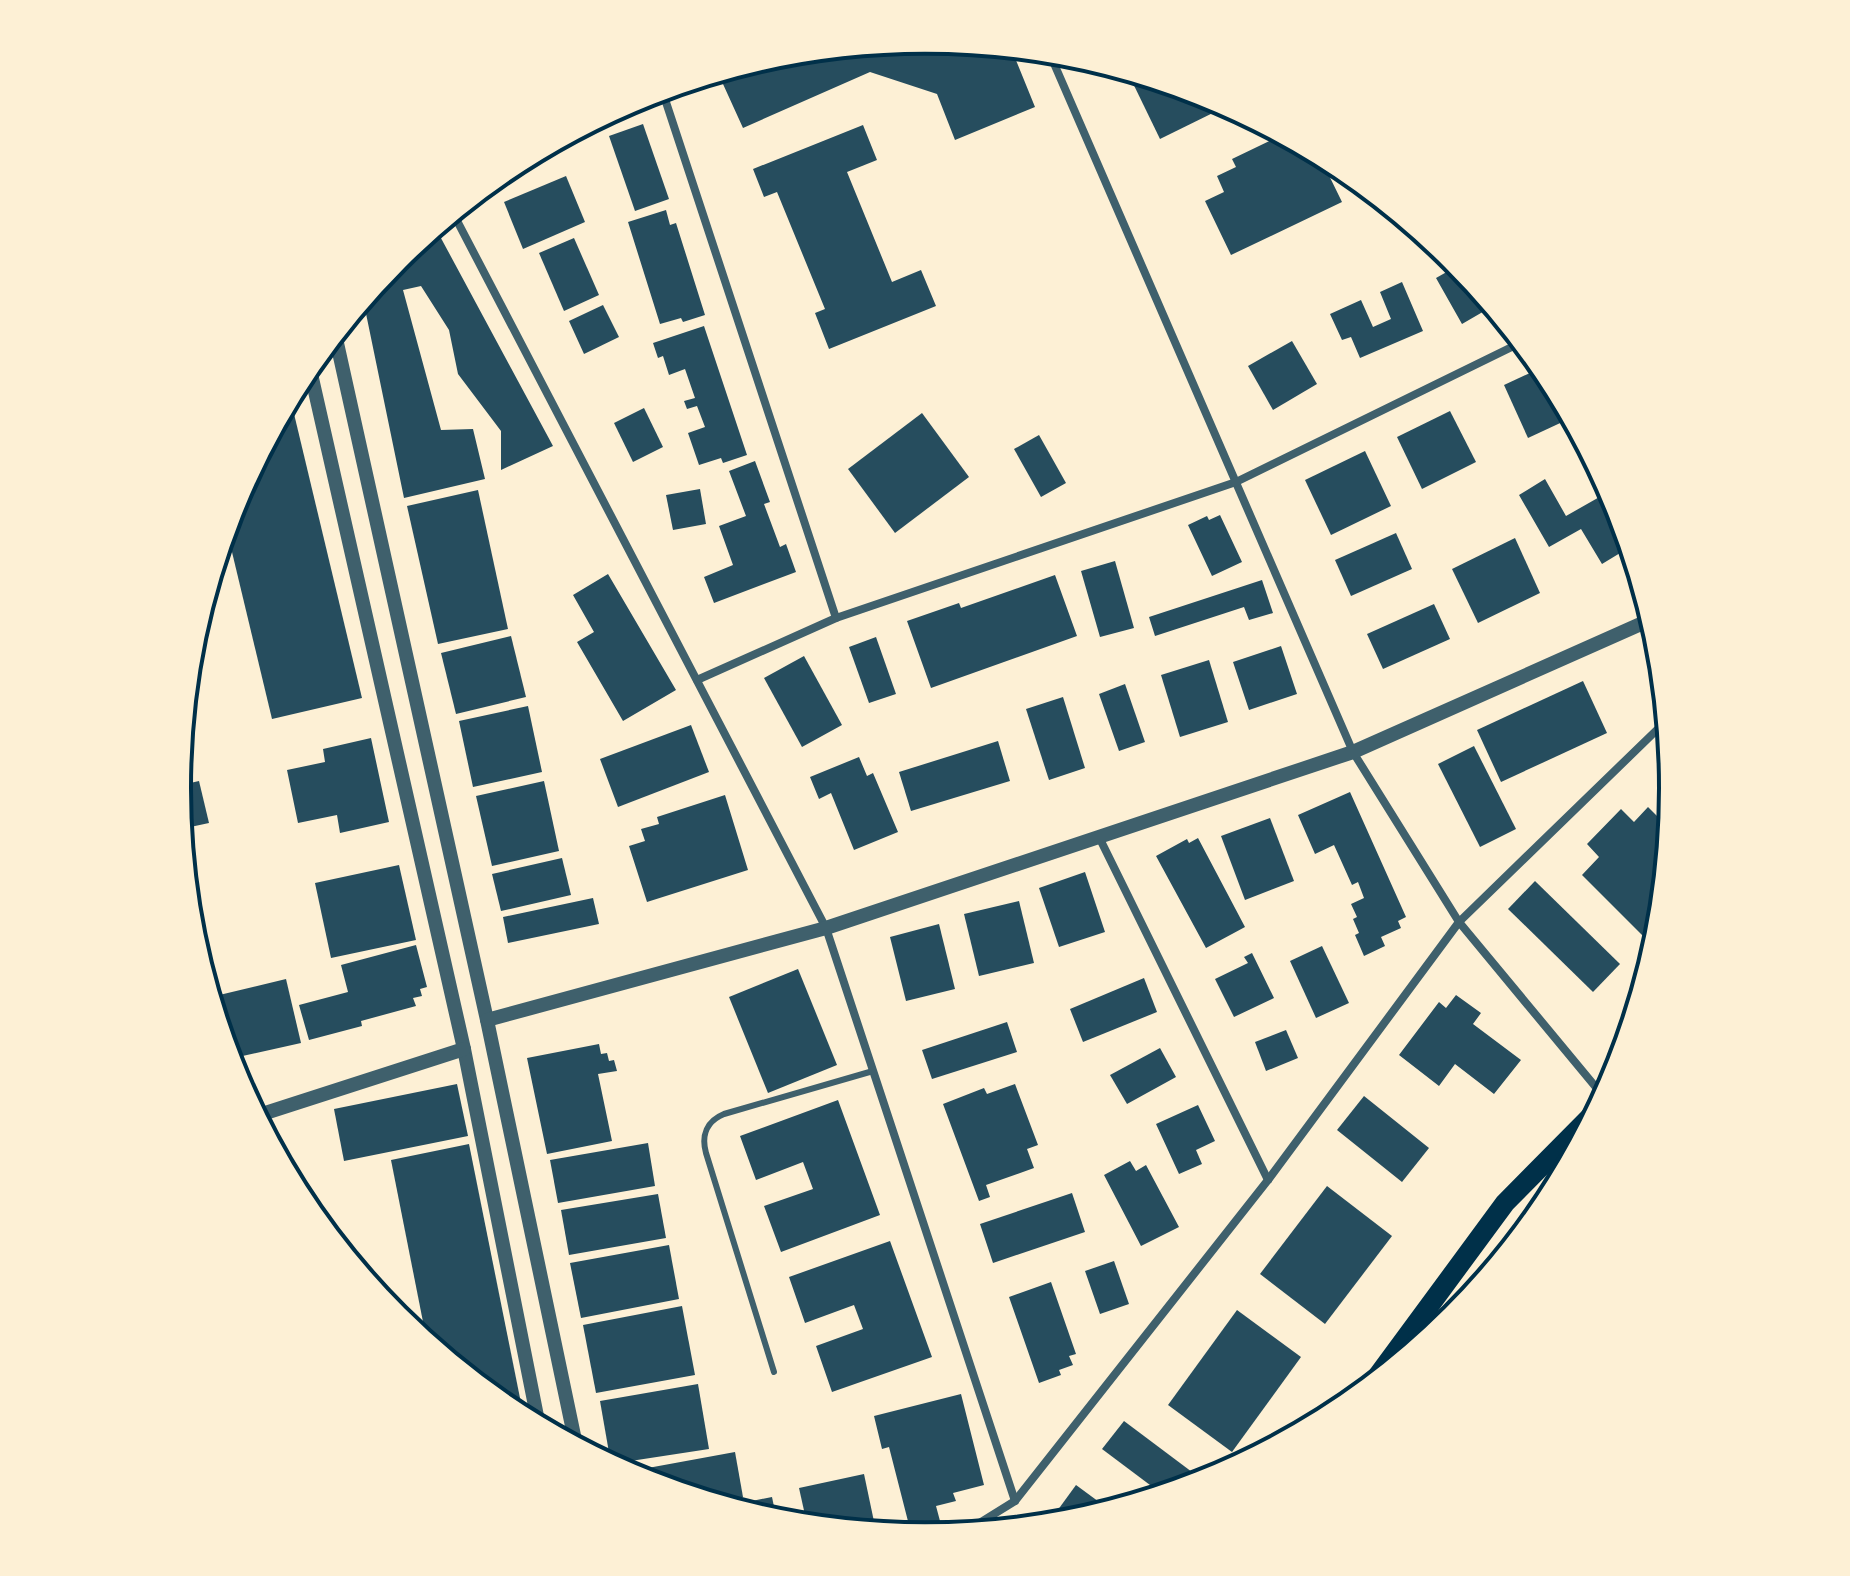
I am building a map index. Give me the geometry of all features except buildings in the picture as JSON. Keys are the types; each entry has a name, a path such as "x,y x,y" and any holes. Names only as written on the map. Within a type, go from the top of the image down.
{"main road":[{"path":"1397,1350 1505,1203 1571,1137"}],"street":[{"path":"1055,66 1353,752 1459,922 1595,1086"},
{"path":"666,102 836,618"},
{"path":"458,222 826,928 1015,1501"},
{"path":"697,680 836,618 1236,482 1511,347"},
{"path":"338,348 487,1020 573,1432"},
{"path":"313,383 464,1049 536,1410"},
{"path":"487,1020 826,928 1353,752 1640,624"},
{"path":"986,1519 1015,1501 1268,1180 1459,922 1656,731"},
{"path":"1099,837 1268,1180"},
{"path":"267,1113 464,1049"}],"lane":[{"path":"774,1372 703,1145 706,1128 724,1114 873,1071"}]}
